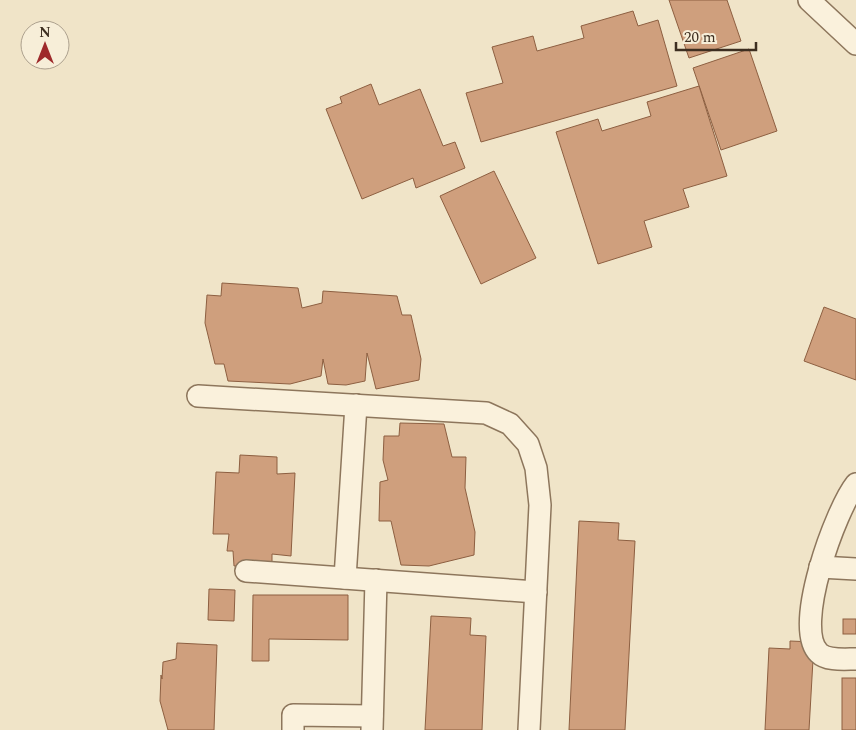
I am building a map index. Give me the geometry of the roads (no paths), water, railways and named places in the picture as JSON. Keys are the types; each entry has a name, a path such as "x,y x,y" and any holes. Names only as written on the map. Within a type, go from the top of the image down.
{"street":[{"path":"809,0 856,44"},
{"path":"198,396 486,413 510,424 528,444 536,468 540,505 529,730"},
{"path":"345,578 356,405"},
{"path":"856,484 837,516 820,567 812,608 810,632 814,646 820,654 831,658 856,660"},
{"path":"820,567 856,569"},
{"path":"246,571 536,592"},
{"path":"293,730 293,715 372,723 376,580"}]}
